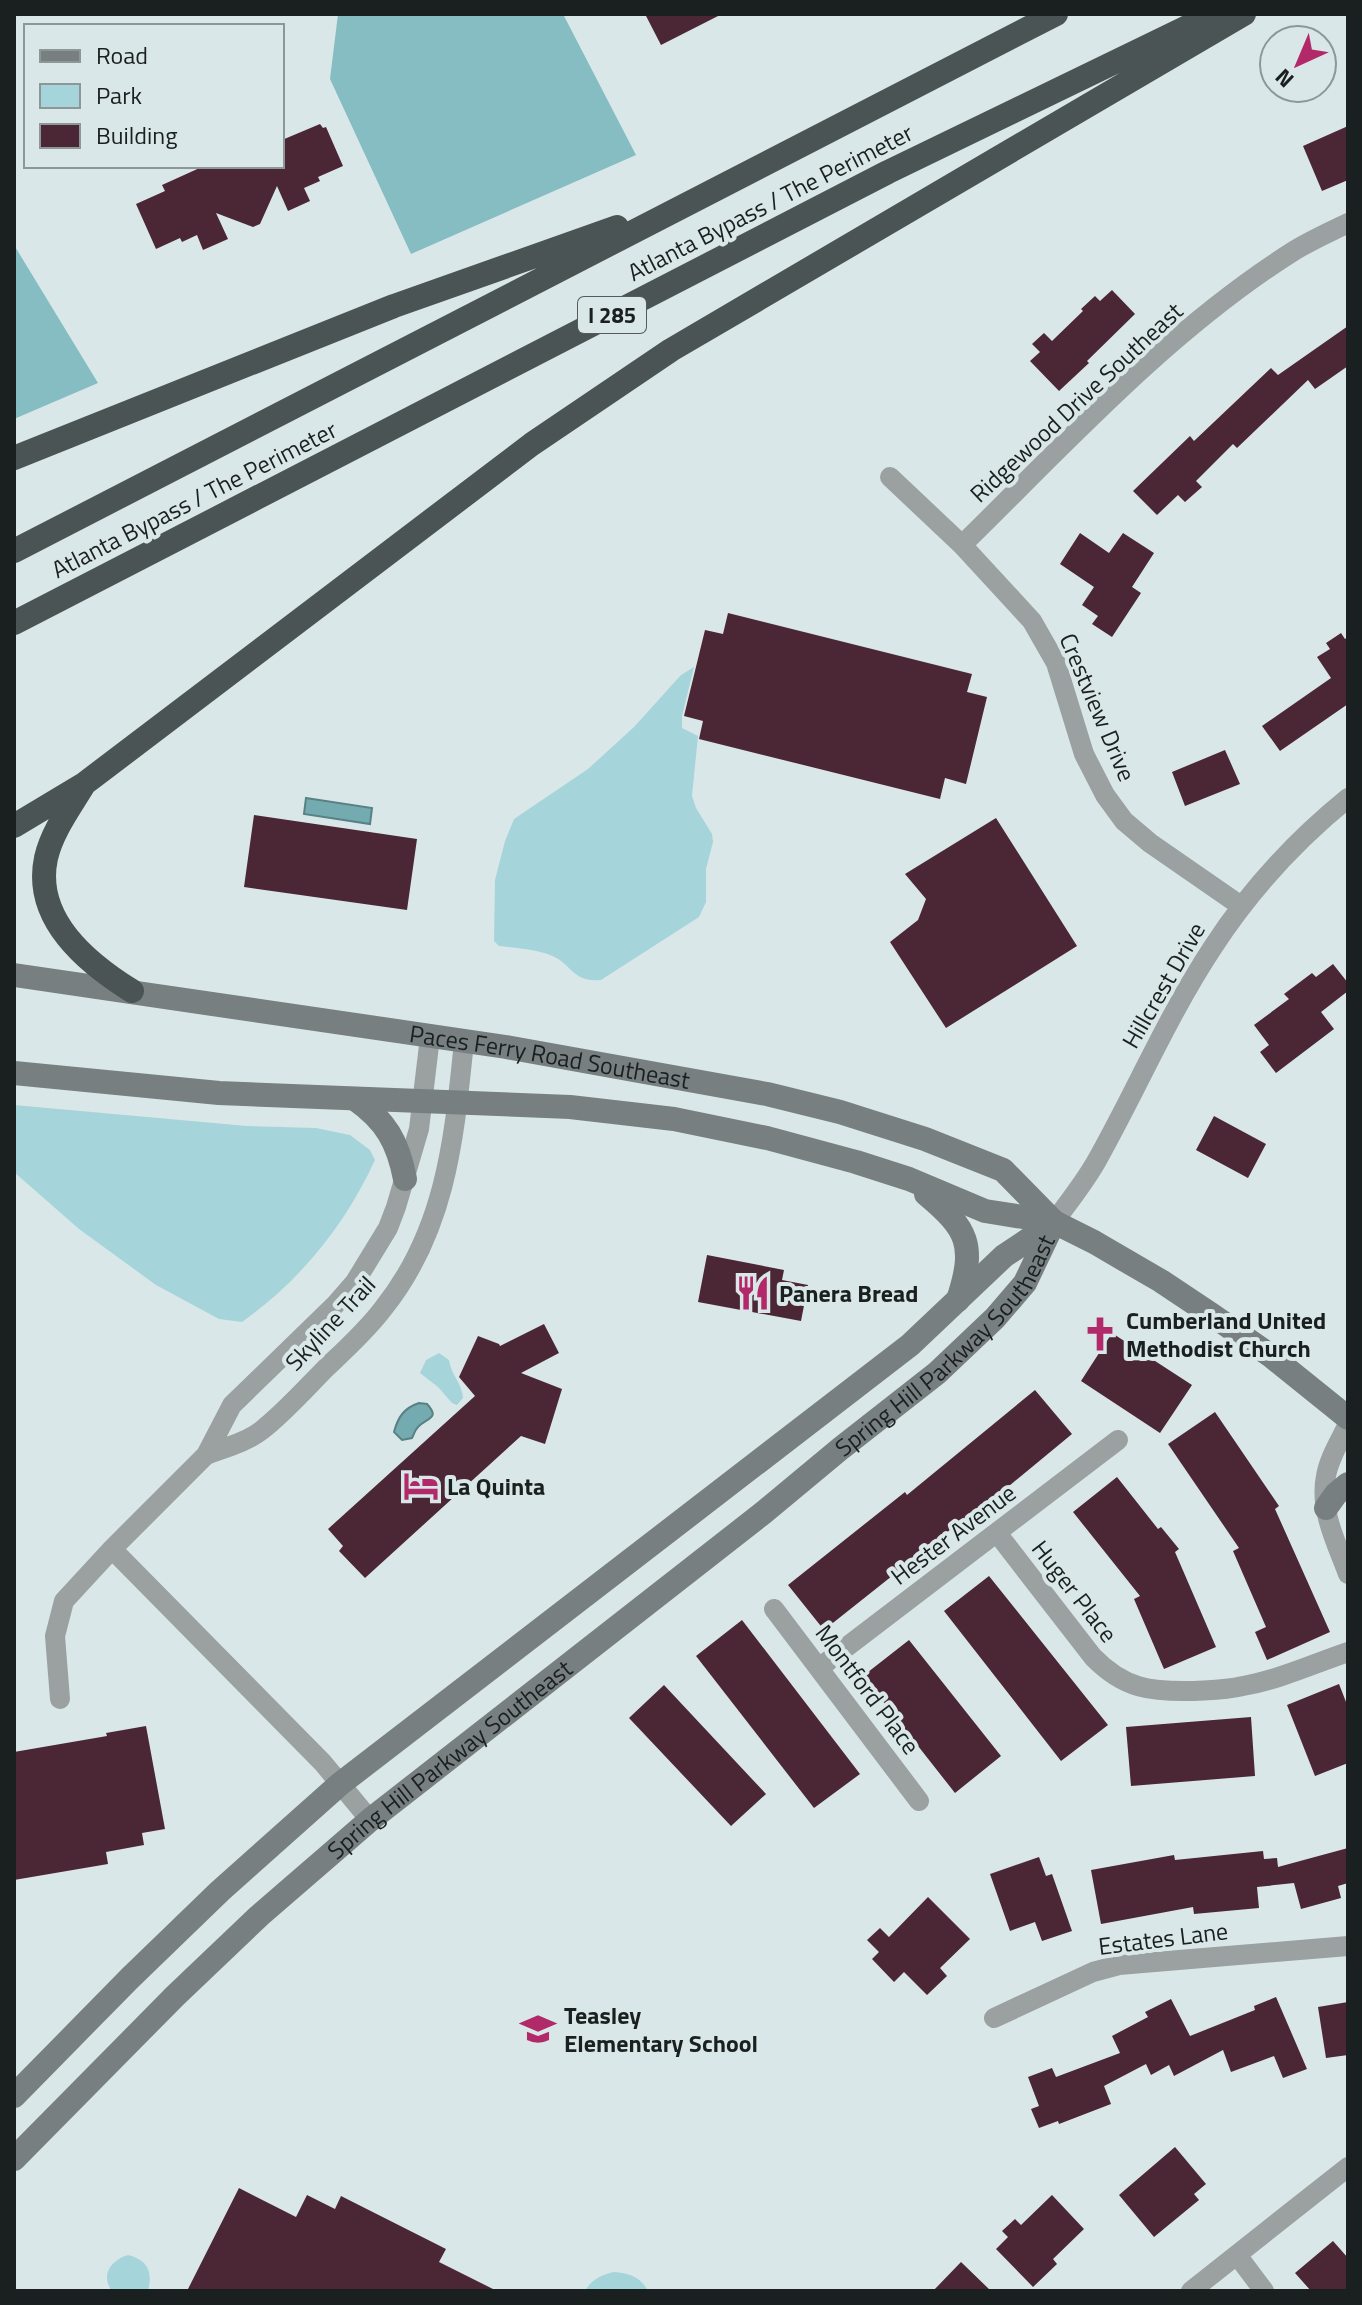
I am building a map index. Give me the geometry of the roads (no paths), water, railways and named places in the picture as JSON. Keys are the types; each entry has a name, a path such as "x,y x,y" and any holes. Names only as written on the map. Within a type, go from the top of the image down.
{"highway":[{"name":"Atlanta Bypass / The Perimeter","path":"14,551 1056,14"},
{"name":"Atlanta Bypass / The Perimeter","path":"14,623 888,172 1214,14"},
{"path":"14,826 84,784 532,444 671,350 1244,14"},
{"path":"14,458 394,306 704,196"},
{"path":"84,784 53,837 46,861 49,901 63,934 74,946 99,970 132,991"}],"main road":[{"name":"Paces Ferry Road Southeast","path":"14,975 722,1084 840,1112 925,1139 1003,1170 1054,1222"},
{"name":"Paces Ferry Road Southeast","path":"14,1073 219,1093 570,1107 674,1119 767,1138 909,1179 985,1211 1054,1222 1174,1289 1271,1356 1348,1418"},
{"path":"355,1099 379,1118 389,1131 401,1158 405,1179"},
{"path":"909,1179 953,1217 965,1236 968,1257 957,1302"},
{"name":"Spring Hill Parkway Southeast","path":"14,2096 220,1891 340,1784 910,1345 1004,1256 1054,1222"},
{"name":"Spring Hill Parkway Southeast","path":"14,2159 175,1996 370,1820 751,1523 937,1373 995,1318 1025,1283 1054,1222"},
{"path":"1326,1508 1348,1484"}],"street":[{"name":"Ridgewood Drive Southeast","path":"962,545 1142,368 1224,300 1290,253 1348,223"},
{"name":"Crestview Drive","path":"890,477 962,545 1032,621 1056,663 1084,754 1105,795 1124,821 1150,843 1241,906"},
{"name":"Hillcrest Drive","path":"1054,1222 1094,1166 1196,973 1241,906 1279,861 1348,798"},
{"name":"Skyline Trail","path":"60,1699 55,1636 64,1601 206,1455 232,1405 335,1305 355,1282 388,1228 419,1129 430,1037"},
{"name":"Skyline Trail","path":"206,1455 260,1432 362,1333 394,1294 421,1248 442,1193 455,1134 464,1042"},
{"path":"1348,1424 1331,1458 1324,1496 1348,1574"},
{"name":"Hester Avenue","path":"819,1668 1118,1440"},
{"name":"Huger Place","path":"997,1533 1093,1657 1108,1672 1134,1686 1176,1691 1240,1687 1348,1652"},
{"path":"112,1549 323,1763 370,1820"},
{"name":"Montford Place","path":"774,1609 919,1801"},
{"name":"Estates Lane","path":"994,2018 1093,1972 1119,1965 1348,1946"},
{"path":"1191,2291 1348,2167"},
{"path":"1237,2255 1264,2291"}],"place":[{"name":"Panera Bread","path":"753,1293"},
{"name":"Cumberland United Methodist Church","path":"1100,1334"},
{"name":"La Quinta","path":"421,1486"},
{"name":"Teasley Elementary School","path":"538,2029"}]}
